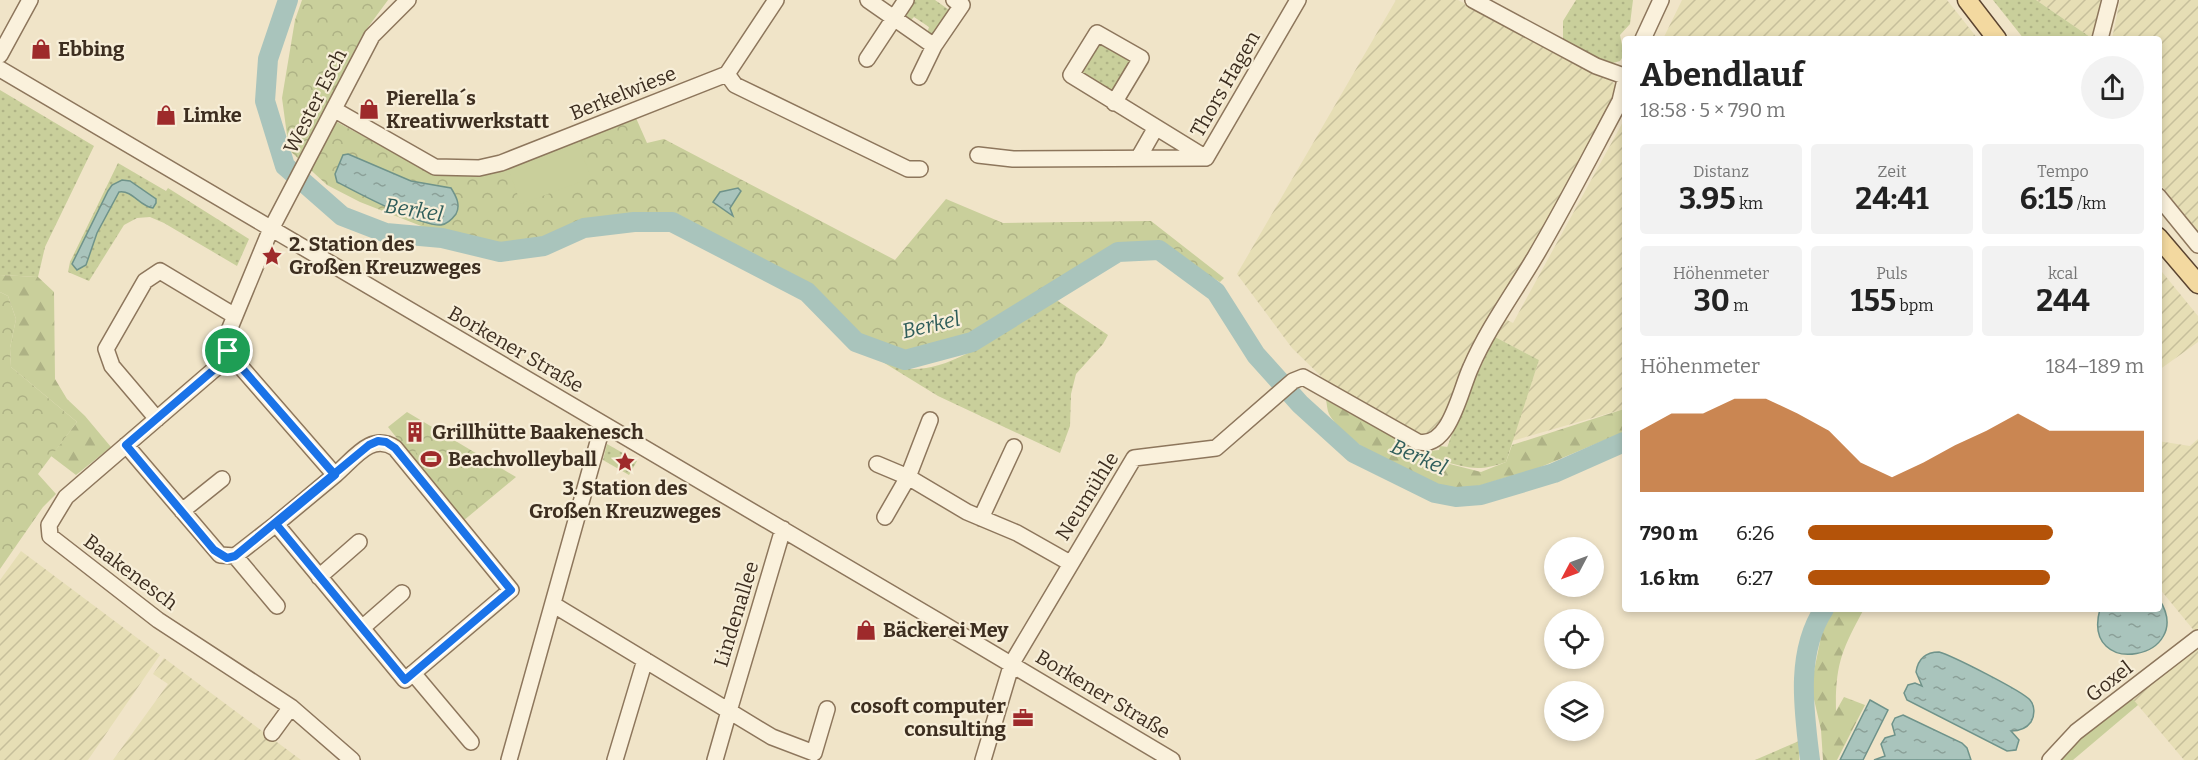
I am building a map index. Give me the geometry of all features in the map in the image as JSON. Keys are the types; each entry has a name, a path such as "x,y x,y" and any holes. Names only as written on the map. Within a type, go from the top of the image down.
{"main road":[{"path":"1967,0 1995,36"},
{"path":"2162,242 2198,284"}],"street":[{"path":"0,55 30,0"},
{"name":"Wester Esch","path":"270,231 372,36 408,0"},
{"path":"776,0 726,74 735,85 908,169 920,169"},
{"path":"868,0 934,46"},
{"path":"867,59 906,0"},
{"path":"919,77 934,46 962,5 954,0"},
{"name":"Thors Hagen","path":"1206,158 1298,0"},
{"path":"1473,0 1596,66 1622,75"},
{"path":"1644,36 1661,0"},
{"path":"2101,36 2110,0"},
{"name":"Thors Hagen","path":"1114,103 1141,58 1097,33 1071,75 1114,103 1155,129 1206,158"},
{"name":"Borkener Straße","path":"0,69 270,231 1012,663 1172,760"},
{"name":"Berkelwiese","path":"335,110 435,167 479,168 501,163 726,74"},
{"name":"Neumühle","path":"1012,663 1134,458 1216,448 1298,379 1418,442 1428,443 1439,438 1446,428 1471,367 1495,321 1540,247 1620,101 1622,92"},
{"path":"1139,157 1155,129"},
{"name":"Thors Hagen","path":"978,155 1013,159 1206,158"},
{"path":"2162,201 2198,244"},
{"path":"270,231 225,340 228,357 335,475"},
{"path":"157,419 112,366 106,348 145,281 160,272 235,316"},
{"name":"Baakenesch","path":"228,357 66,497 49,525 50,536 158,620 291,707 352,760"},
{"path":"885,517 908,477 930,420"},
{"path":"509,760 603,424"},
{"path":"126,445 214,550 227,558 235,556 276,524 369,445 378,441 386,442 395,448 511,590 405,680 276,524"},
{"path":"981,518 1014,447"},
{"path":"877,464 908,477 981,518 1017,533 1070,563"},
{"path":"182,511 222,479"},
{"name":"Lindenallee","path":"716,760 783,529"},
{"path":"319,577 359,542"},
{"path":"235,556 277,606"},
{"path":"362,628 402,593"},
{"path":"554,605 772,738 816,757 827,709"},
{"name":"Goxel","path":"2050,760 2076,732 2198,638"},
{"path":"615,760 645,660"},
{"name":"Borkener Straße","path":"983,760 1012,663"},
{"path":"413,673 471,742"},
{"path":"272,733 291,707"}],"shaded area":[{"path":"1396,0 1458,0 1614,83 1617,91 1615,101 1445,416 1434,432 1419,436 1330,385 1292,348 1237,274"},
{"path":"1682,0 1947,0 1976,36 1664,36"},
{"path":"2036,0 2104,0 2095,36 2089,36"},
{"path":"2120,0 2198,0 2198,231 2162,187 2162,36 2113,36"},
{"path":"1622,124 1622,410 1512,441 1539,360 1495,337 1505,319 1513,323"},
{"path":"2162,272 2198,316 2198,342 2162,368"},
{"path":"2198,439 2198,632 2196,633 2162,592 2162,442 2190,446"},
{"path":"21,551 160,655 88,760 0,760 0,580"},
{"path":"2198,645 2198,760 2184,760 2131,697"},
{"path":"164,658 301,760 113,760 168,684 153,674"}],"green space":[{"path":"302,0 388,0 363,34 322,114 413,163 470,174 636,118 647,143 664,139 895,260 946,199 1003,223 1151,221 1224,278 1220,282 1161,248 1114,249 971,337 909,355 860,340 811,290 727,242 673,217 582,224 542,243 504,248 444,235 360,202 327,185 289,150 282,98 295,20"},
{"path":"912,0 935,0 952,12 932,36 927,34 929,27 914,17 909,22 904,18 904,12"},
{"path":"1576,0 1633,0 1630,24 1620,35 1622,58 1620,61 1606,65 1563,43 1563,21"},
{"path":"1993,0 2036,0 2089,36 2022,36"},
{"path":"1100,37 1133,61 1112,97 1077,74"},
{"path":"0,90 94,146 45,247 38,277 0,275"},
{"path":"578,142 591,178 521,204 508,168"},
{"path":"118,163 166,191 168,188 249,239 237,266 150,217 137,218 124,225 89,281 68,272 70,262"},
{"path":"0,275 38,277 54,292 55,379 67,399 111,447 76,475 51,456 77,422 11,367 10,348 16,319 8,296 0,292"},
{"path":"0,292 8,296 16,319 10,348 11,367 77,422 38,474 56,494 43,507 0,569"},
{"path":"1055,299 1108,335 1103,344 1076,374 1071,394 1070,426 1060,453 938,396 860,348 897,366 911,369 929,368 966,354"},
{"path":"1495,337 1539,360 1506,462 1474,468 1442,461 1464,402"},
{"path":"1326,400 1420,452 1439,450 1440,446 1448,447 1442,462 1481,472 1506,462 1512,445 1622,410 1622,433 1524,474 1457,489 1426,481 1387,462 1337,426 1327,409"},
{"path":"407,412 516,477 463,521 388,427"},
{"name":"Beachvolleyball","path":"428,442 446,466 434,475 415,451"},
{"path":"607,444 637,461 629,475 603,460"},
{"path":"1830,612 1862,612 1841,658 1837,681 1836,711 1844,697 1865,705 1837,760 1823,760 1821,730 1811,686 1824,622"},
{"path":"2131,697 2138,705 2073,760 2057,760 2058,755"},
{"path":"1799,741 1799,760 1755,760"}],"water":[{"path":"348,154 411,181 451,188 458,204 456,214 450,221 441,225 419,221 337,182 335,174 343,155"},
{"path":"122,180 130,181 156,199 156,203 153,208 148,207 128,193 119,192 97,233 86,265 77,270 72,264 108,191 112,185"},
{"path":"738,188 741,191 730,208 733,216 713,202 720,192"},
{"path":"2162,607 2167,620 2163,636 2152,648 2137,654 2120,653 2106,646 2098,632 2100,612 2162,612"},
{"path":"1939,652 1987,674 2030,700 2034,711 2031,722 2022,729 2011,731 2019,740 2016,750 2007,751 1907,700 1904,693 1908,685 1915,683 1922,686 1916,672 1921,660 1930,653"},
{"path":"1870,700 1888,710 1863,760 1840,760"},
{"path":"1903,715 1962,743 1967,748 1971,760 1874,760 1885,756 1881,744 1885,738 1895,735 1892,724 1895,718"}],"waterway":[{"name":"Berkel","path":"288,0 268,59 265,101 285,166 342,216 386,233 442,238 500,252 544,246 584,228 634,222 672,222 807,292 856,342 905,360 972,342 1118,252 1159,250 1216,292 1256,355 1300,404 1354,453 1435,493 1456,497 1481,495 1554,473 1622,443"},
{"name":"Berkel","path":"1810,760 1804,702 1805,663 1815,626 1822,612"}],"place":[{"name":"Ebbing","path":"41,49"},
{"name":"Pierella´s Kreativwerkstatt","path":"369,109"},
{"name":"Limke","path":"166,115"},
{"name":"2. Station des Großen Kreuzweges","path":"272,256"},
{"name":"Grillhütte Baakenesch","path":"415,432"},
{"name":"Beachvolleyball","path":"431,459"},
{"name":"3. Station des Großen Kreuzweges","path":"625,462"},
{"name":"Bäckerei Mey","path":"866,630"},
{"name":"cosoft computer consulting","path":"1023,718"}],"route":[{"path":"228,351 223,354 224,361 126,445 214,550 227,558 235,556 335,475 369,445 378,441 386,442 395,448 511,590 405,680 276,524 335,475 228,351"}]}
